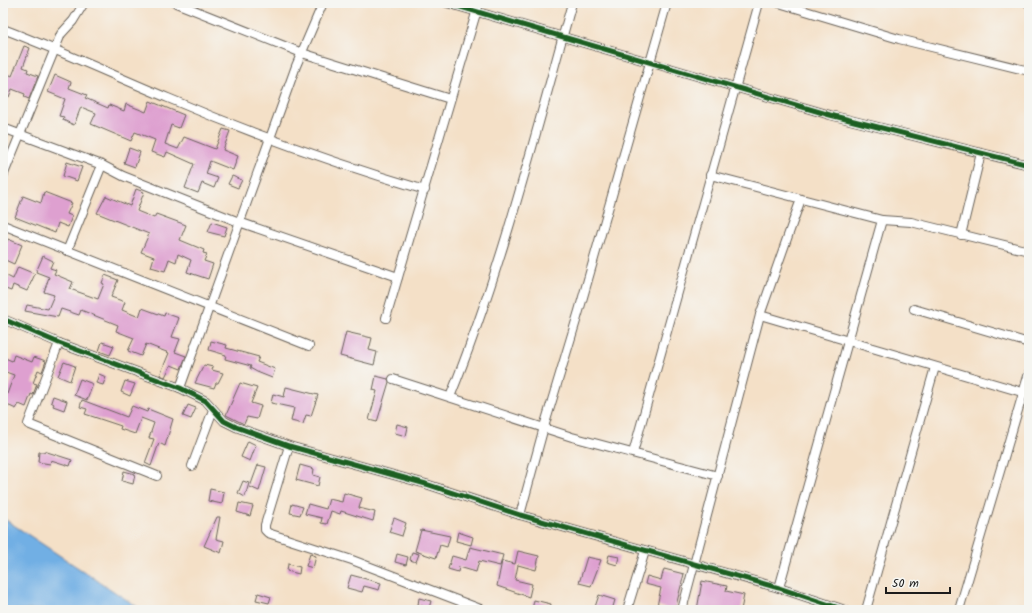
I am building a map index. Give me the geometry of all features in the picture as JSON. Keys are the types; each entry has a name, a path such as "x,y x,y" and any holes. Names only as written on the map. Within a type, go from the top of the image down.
{"street":[{"path":"3,176 61,34 73,21 84,3"},
{"path":"176,3 302,53 450,99"},
{"path":"180,388 270,138 302,53 323,3"},
{"path":"447,3 830,115 1029,165"},
{"path":"386,318 479,3"},
{"path":"450,397 481,315 501,254 572,3"},
{"path":"520,515 544,427 579,311 667,3"},
{"path":"633,453 759,3"},
{"path":"779,3 900,39 1029,71"},
{"path":"3,29 54,49 169,99 343,166 425,190"},
{"path":"3,128 102,165 123,176 239,222 398,277"},
{"path":"961,235 981,153"},
{"path":"67,251 102,165"},
{"path":"710,175 882,220 911,222 1029,251"},
{"path":"682,610 760,315 801,199"},
{"path":"778,588 882,220"},
{"path":"3,225 209,308 309,346"},
{"path":"914,309 1029,343"},
{"path":"760,315 1026,393"},
{"path":"3,319 60,343 180,388 206,401 224,421 236,428 289,446 426,484 520,515 778,588 845,610"},
{"path":"60,343 28,424 157,476"},
{"path":"866,610 935,367"},
{"path":"959,610 1026,393 1029,373"},
{"path":"393,379 572,437 718,476"},
{"path":"192,466 213,410"},
{"path":"289,446 265,525 265,530 268,533 352,560 483,610"},
{"path":"627,610 645,551"}],"water":[{"path":"3,518 142,610 3,610"}],"building":[{"path":"24,46 30,48 23,67 28,69 27,72 38,76 29,99 24,97 25,94 12,89 9,97 3,95 3,82 5,82 8,74 12,76"},
{"path":"55,75 71,82 69,88 87,95 85,98 108,108 109,105 124,111 126,104 146,112 150,101 184,115 179,128 171,125 165,144 178,149 184,137 215,149 223,129 230,131 223,150 238,156 233,170 210,161 206,174 218,178 214,188 202,183 198,193 185,188 194,164 167,152 165,157 151,152 155,140 135,132 131,141 91,124 96,113 81,107 74,125 63,120 64,117 59,116 65,99 48,92"},
{"path":"129,148 140,152 135,167 124,163"},
{"path":"67,162 82,167 77,181 63,176"},
{"path":"232,176 242,180 238,188 228,184"},
{"path":"136,189 144,192 137,211 154,218 156,214 186,225 180,240 204,250 203,253 207,254 204,261 213,264 208,279 187,272 191,260 178,254 176,262 169,259 165,271 151,267 154,257 141,252 149,234 97,213 106,196 130,206"},
{"path":"44,192 72,203 67,214 72,216 68,227 58,223 55,233 15,217 23,196 41,203"},
{"path":"212,222 227,227 224,236 208,232"},
{"path":"8,239 22,245 14,264 3,259 3,251"},
{"path":"43,256 53,261 50,268 56,270 54,274 73,282 70,289 98,299 104,284 102,283 105,275 118,280 111,297 125,302 122,310 139,317 142,308 164,316 165,313 179,318 172,337 180,339 175,352 186,356 181,369 171,365 165,377 160,375 169,353 146,344 141,356 128,351 134,338 116,331 118,325 81,310 79,315 61,309 58,317 25,311 27,305 48,309 54,295 44,292 49,277 36,272"},
{"path":"18,267 35,274 27,291 13,285 11,291 3,288 3,274 13,279"},
{"path":"346,332 372,338 369,350 377,352 374,365 340,356"},
{"path":"211,341 227,345 226,348 259,357 257,362 275,369 272,378 250,368 251,366 225,359 226,355 209,350"},
{"path":"102,342 114,346 110,355 99,351"},
{"path":"14,355 32,362 34,357 46,361 42,372 38,370 33,383 37,384 26,407 19,404 16,409 3,403 3,392 7,394 14,375 3,371 3,357 12,361"},
{"path":"64,362 75,366 70,381 58,376"},
{"path":"204,365 213,367 212,370 223,373 214,388 195,383"},
{"path":"99,374 106,377 103,385 96,383"},
{"path":"376,376 388,379 389,382 377,422 369,420 377,391 373,390"},
{"path":"80,379 93,384 87,400 74,395"},
{"path":"125,381 135,384 130,396 121,392"},
{"path":"240,383 257,388 251,403 261,406 257,419 247,417 244,424 226,415"},
{"path":"286,387 318,395 311,416 306,415 303,424 291,421 294,408 271,403 273,394 284,397"},
{"path":"53,396 67,401 64,410 53,406 54,404 51,402"},
{"path":"82,400 127,417 132,406 147,412 148,409 173,419 165,446 159,443 151,466 145,463 154,439 149,438 154,423 141,418 135,434 120,429 121,426 85,414 87,409 80,407"},
{"path":"188,405 196,408 191,419 183,416"},
{"path":"397,424 408,427 406,436 395,433"},
{"path":"248,441 256,445 250,461 241,457"},
{"path":"44,451 72,460 70,466 51,460 50,464 38,462 39,452"},
{"path":"258,465 266,467 259,491 250,487"},
{"path":"300,465 314,469 313,475 320,477 318,486 296,480"},
{"path":"124,471 135,474 133,484 122,481"},
{"path":"243,481 249,483 245,497 238,493"},
{"path":"210,489 224,492 222,504 208,501"},
{"path":"344,493 362,498 359,508 375,512 373,521 341,511 340,514 331,511 327,524 321,523 322,518 305,514 308,504 326,509 329,499 342,502"},
{"path":"239,503 253,506 250,516 237,512"},
{"path":"292,504 303,507 300,515 290,513"},
{"path":"217,517 220,517 216,539 224,541 221,553 204,546"},
{"path":"394,518 406,523 402,536 389,532"},
{"path":"421,530 450,536 447,547 440,545 436,558 415,551"},
{"path":"458,532 473,537 471,545 456,541"},
{"path":"470,547 503,555 500,566 479,561 476,572 459,567 458,572 448,569 452,556 466,560"},
{"path":"518,551 539,556 536,570 518,565 515,580 532,584 529,597 497,586 502,561 515,564"},
{"path":"412,552 419,554 416,562 410,560"},
{"path":"310,554 316,556 313,568 306,566"},
{"path":"397,554 408,557 406,565 395,562"},
{"path":"609,555 619,557 617,565 607,562"},
{"path":"587,557 601,560 591,586 579,583"},
{"path":"288,564 300,567 299,574 287,571"},
{"path":"664,569 684,574 675,610 657,606 661,588 645,584 647,576 661,580"},
{"path":"351,575 381,583 379,590 364,586 362,592 347,588"},
{"path":"702,581 727,586 726,591 744,595 741,610 697,610"},
{"path":"258,593 271,597 269,603 256,600"},
{"path":"599,595 615,600 612,610 595,607"},
{"path":"419,598 431,601 429,608 418,605"},
{"path":"534,600 551,604 550,610 532,610"}],"cycle path":[{"path":"447,3 830,115 1029,165"},
{"path":"3,319 59,343 180,388 206,401 224,421 236,427 289,446 426,484 520,515 779,588 845,610"}]}
